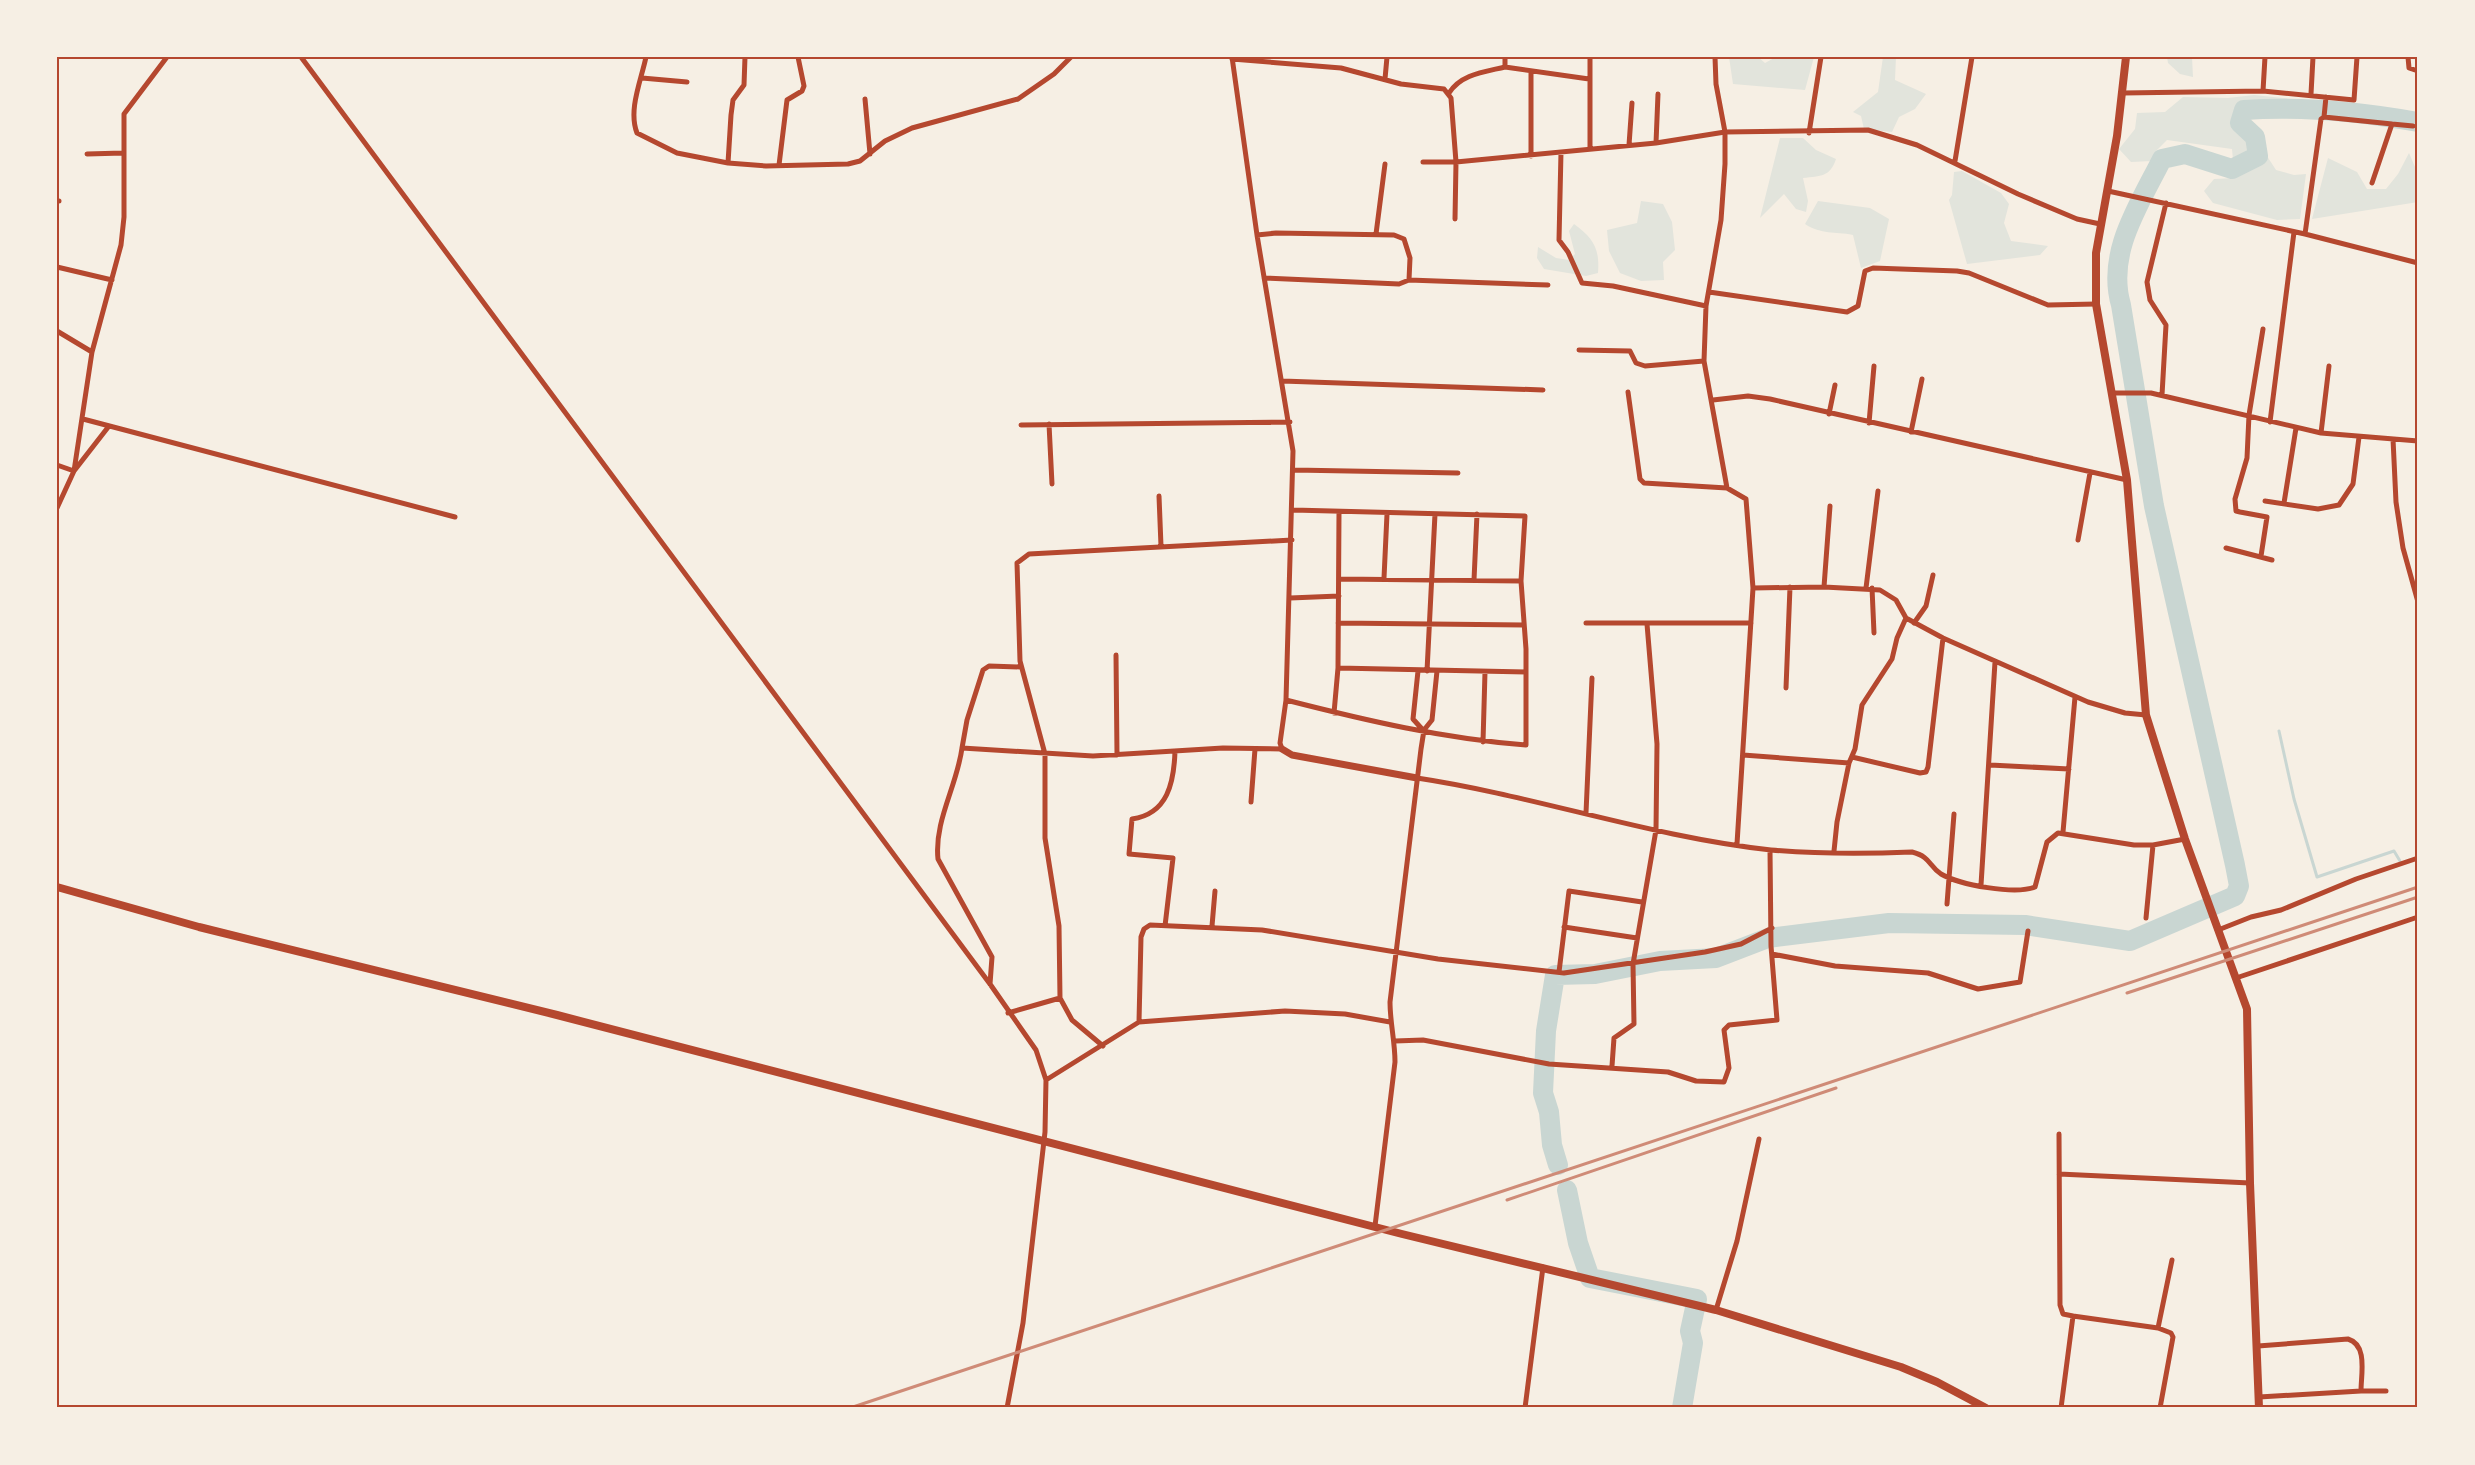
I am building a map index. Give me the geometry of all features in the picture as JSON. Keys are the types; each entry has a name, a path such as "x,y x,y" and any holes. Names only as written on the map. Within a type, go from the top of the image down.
{"main road":[{"path":"2126,57 2123,93 2096,253 2096,304 2127,480 2146,715 2185,839 2247,1009 2250,1184 2259,1408"},
{"path":"57,887 199,927 580,1021 1044,1142 1716,1310 1901,1367 1937,1382 1986,1408"}],"street":[{"path":"74,471 92,352 121,245 124,217 124,114 167,57"},
{"path":"301,57 990,984 1008,1013 1036,1050 1046,1080 1044,1142 1023,1323 1007,1408"},
{"path":"646,57 634,119 637,133 677,153 728,163 766,166 848,164 860,161 885,141 912,128 1018,99 1054,74 1071,57"},
{"path":"728,163 730,115 733,100 744,85 745,57"},
{"path":"779,165 788,100 802,91 804,86 798,57"},
{"path":"1385,80 1387,57"},
{"path":"1504,67 1505,57"},
{"path":"1590,57 1590,148"},
{"path":"1715,57 1716,84 1725,132 1724,188 1706,306 1704,361 1713,400 1727,488"},
{"path":"1809,133 1821,57"},
{"path":"1955,161 1972,57"},
{"path":"2263,91 2265,57"},
{"path":"2311,94 2313,57"},
{"path":"2123,93 2263,91 2354,100 2357,57"},
{"path":"2408,57 2409,68 2418,70"},
{"path":"1282,749 1280,743 1286,700 1294,470 1290,422 1257,235 1232,58 1341,68 1385,80 1436,87 1449,93"},
{"path":"1455,219 1456,162 1449,93 1456,82 1504,67 1589,79"},
{"path":"1531,72 1531,156"},
{"path":"642,78 687,82"},
{"path":"1656,143 1658,94"},
{"path":"2305,234 2326,97"},
{"path":"865,99 870,154"},
{"path":"1629,145 1632,103"},
{"path":"2324,113 2413,126"},
{"path":"2372,183 2392,124"},
{"path":"1423,162 1456,162 1531,156 1590,148 1656,143 1725,132 1764,130 1809,133 1840,129 1868,130 1917,145 1955,161 2018,194 2077,219 2100,224"},
{"path":"1561,152 1559,240 1568,252 1582,283 1613,286 1706,306"},
{"path":"87,154 123,153"},
{"path":"1376,234 1385,164"},
{"path":"2108,191 2305,234 2418,263"},
{"path":"2162,395 2166,325 2150,300 2147,282 2166,203"},
{"path":"2270,422 2294,232"},
{"path":"1257,235 1376,234 1404,239 1410,258 1408,280"},
{"path":"57,267 112,280"},
{"path":"1709,292 1847,312 1858,306 1865,271 1873,268 1943,269 1969,273 2048,304 2096,304"},
{"path":"1264,278 1400,284 1408,280 1548,285"},
{"path":"2261,556 2267,517 2236,511 2234,504 2247,458 2249,415 2263,329"},
{"path":"57,331 92,352"},
{"path":"1579,351 1630,351 1636,363 1645,366 1704,361"},
{"path":"1869,423 1874,366"},
{"path":"2322,433 2329,366"},
{"path":"1911,432 1922,378"},
{"path":"1282,381 1543,390"},
{"path":"1829,414 1835,385"},
{"path":"1628,392 1640,478 1644,483 1727,488 1746,499 1753,588 1737,844"},
{"path":"2112,393 2142,392 2162,395 2322,433 2418,441"},
{"path":"1713,400 1748,396 2127,480"},
{"path":"83,419 456,517"},
{"path":"1021,425 1290,422"},
{"path":"1049,424 1052,484"},
{"path":"57,508 74,471 109,426"},
{"path":"2284,503 2296,428"},
{"path":"2265,501 2318,509 2339,505 2353,484 2359,437"},
{"path":"2393,439 2396,502 2403,548 2418,602"},
{"path":"57,465 74,471"},
{"path":"1294,470 1458,473"},
{"path":"2078,540 2090,473"},
{"path":"1874,633 1869,588 1878,491"},
{"path":"1159,496 1161,546"},
{"path":"1824,587 1830,506"},
{"path":"1286,700 1334,713 1424,730 1483,741 1526,745 1526,672 1521,581 1525,516 1293,510"},
{"path":"1334,713 1338,668 1339,512"},
{"path":"1384,578 1387,514"},
{"path":"1427,671 1435,514"},
{"path":"1474,580 1477,514"},
{"path":"1103,1046 1072,1020 1060,998 1057,906 1045,838 1045,754 1021,667 1016,573 1022,558 1029,555 1292,540"},
{"path":"2226,548 2272,560"},
{"path":"1914,623 1926,606 1933,575"},
{"path":"1340,579 1521,581"},
{"path":"1786,688 1790,587"},
{"path":"1753,588 1869,588 1892,595 1906,618 1943,638 2075,697 2106,708 2146,715"},
{"path":"1290,598 1339,596"},
{"path":"1834,851 1837,822 1862,705 1892,659 1897,638 1906,618"},
{"path":"1586,622 1751,623"},
{"path":"1338,623 1524,625"},
{"path":"1612,1066 1614,1038 1634,1024 1634,967 1637,938 1656,830 1657,744 1647,624"},
{"path":"1743,755 1851,760 1920,773 1926,772 1943,638"},
{"path":"1116,655 1117,755"},
{"path":"1981,885 1995,662"},
{"path":"990,984 992,957 938,859 936,841 959,769 967,720 983,670 988,666 1021,667"},
{"path":"1338,668 1526,672"},
{"path":"1419,671 1413,719 1424,730"},
{"path":"1375,1226 1395,1062 1395,1041 1390,1022 1396,952 1424,730 1432,720 1437,671"},
{"path":"1483,741 1485,672"},
{"path":"1586,813 1592,678"},
{"path":"2063,832 2075,697"},
{"path":"962,748 1045,754 1117,755 1176,751 1282,749 1292,755 1527,799 1656,830 1737,844 1770,849 1912,852 1925,855 1937,871 1949,878 2020,891 2035,887 2047,842 2053,836 2063,832 2109,843 2153,845 2185,839"},
{"path":"1251,802 1255,749"},
{"path":"1165,926 1173,858 1129,854 1132,819 1143,818 1158,809 1171,788 1176,751"},
{"path":"1990,765 2069,769"},
{"path":"1947,904 1954,814"},
{"path":"2146,918 2153,845"},
{"path":"1395,1041 1423,1041 1549,1064 1612,1066 1668,1072 1713,1083 1724,1082 1729,1068 1724,1030 1729,1025 1775,1022 1778,1013 1772,954 1770,849"},
{"path":"2218,930 2251,917 2281,910 2356,879 2418,858"},
{"path":"1212,926 1215,891"},
{"path":"1559,972 1569,891 1642,902"},
{"path":"2235,978 2418,917"},
{"path":"1139,1022 1141,937 1144,929 1150,926 1212,926 1262,930 1396,952 1559,972 1634,967 1726,948 1772,928"},
{"path":"1564,927 1637,938"},
{"path":"1772,954 1835,966 1928,973 1985,990 2020,982 2028,931"},
{"path":"1008,1013 1060,998"},
{"path":"1046,1080 1139,1022 1285,1011 1345,1014 1390,1022"},
{"path":"2059,1134 2060,1305 2063,1314 2158,1328 2171,1333 2174,1337 2160,1408"},
{"path":"1716,1310 1737,1241 1759,1139"},
{"path":"2059,1174 2250,1184"},
{"path":"2158,1328 2172,1260"},
{"path":"1525,1408 1543,1267"},
{"path":"2061,1408 2073,1317"},
{"path":"2258,1346 2348,1339 2354,1341 2360,1347 2361,1354 2361,1391"},
{"path":"2259,1397 2386,1391"}],"shaded area":[{"path":"1729,57 1758,57 1765,63 1776,57 1814,57 1805,90 1733,84"},
{"path":"1883,57 1896,57 1895,80 1926,94 1915,109 1899,117 1892,132 1864,129 1861,116 1853,112 1878,92"},
{"path":"2167,57 2192,57 2193,77 2180,74 2168,63"},
{"path":"2254,95 2320,102 2317,113 2277,112 2249,104 2235,110 2234,125 2253,150 2249,156 2233,160 2232,149 2167,140 2156,151 2152,161 2131,162 2119,149 2135,129 2137,113 2165,112 2183,97 2228,98"},
{"path":"1780,138 1803,138 1816,150 1836,159 1828,172 1820,176 1803,178 1808,201 1806,212 1796,209 1784,194 1760,218"},
{"path":"2265,153 2276,170 2294,175 2306,174 2300,219 2277,220 2213,203 2204,191 2214,179 2235,178"},
{"path":"2409,153 2418,174 2418,202 2312,219 2328,158 2357,172 2367,189 2386,189 2398,174"},
{"path":"1962,171 2001,193 2009,204 2004,223 2011,241 2048,246 2040,255 1967,264 1949,200 1952,195 1954,172"},
{"path":"1641,201 1663,204 1672,222 1675,250 1663,262 1664,280 1641,281 1620,273 1609,251 1607,230 1637,223"},
{"path":"1818,201 1870,208 1889,219 1880,261 1861,268 1853,235 1823,231 1805,224"},
{"path":"1574,224 1594,244 1598,257 1598,273 1586,276 1544,269 1537,258 1538,247 1556,258 1569,260 1575,254 1569,231"}],"waterway":[{"path":"1558,1165 1552,1145 1549,1112 1543,1093 1546,1031 1555,975 1595,974 1660,961 1716,958 1768,938 1889,923 2025,925 2130,941 2235,896 2239,886 2235,865 2154,506 2118,286 2121,248 2135,212 2162,159 2185,154 2232,169 2258,156 2255,137 2240,123 2244,110 2331,111 2418,122"},
{"path":"2279,731 2294,799 2317,877 2394,851 2400,861"},
{"path":"1567,1190 1578,1243 1590,1278 1697,1299 1690,1331 1693,1343 1682,1408"}],"railway":[{"path":"850,1408 2418,887"},
{"path":"2127,993 2418,897"},
{"path":"1507,1200 1836,1088"}]}
